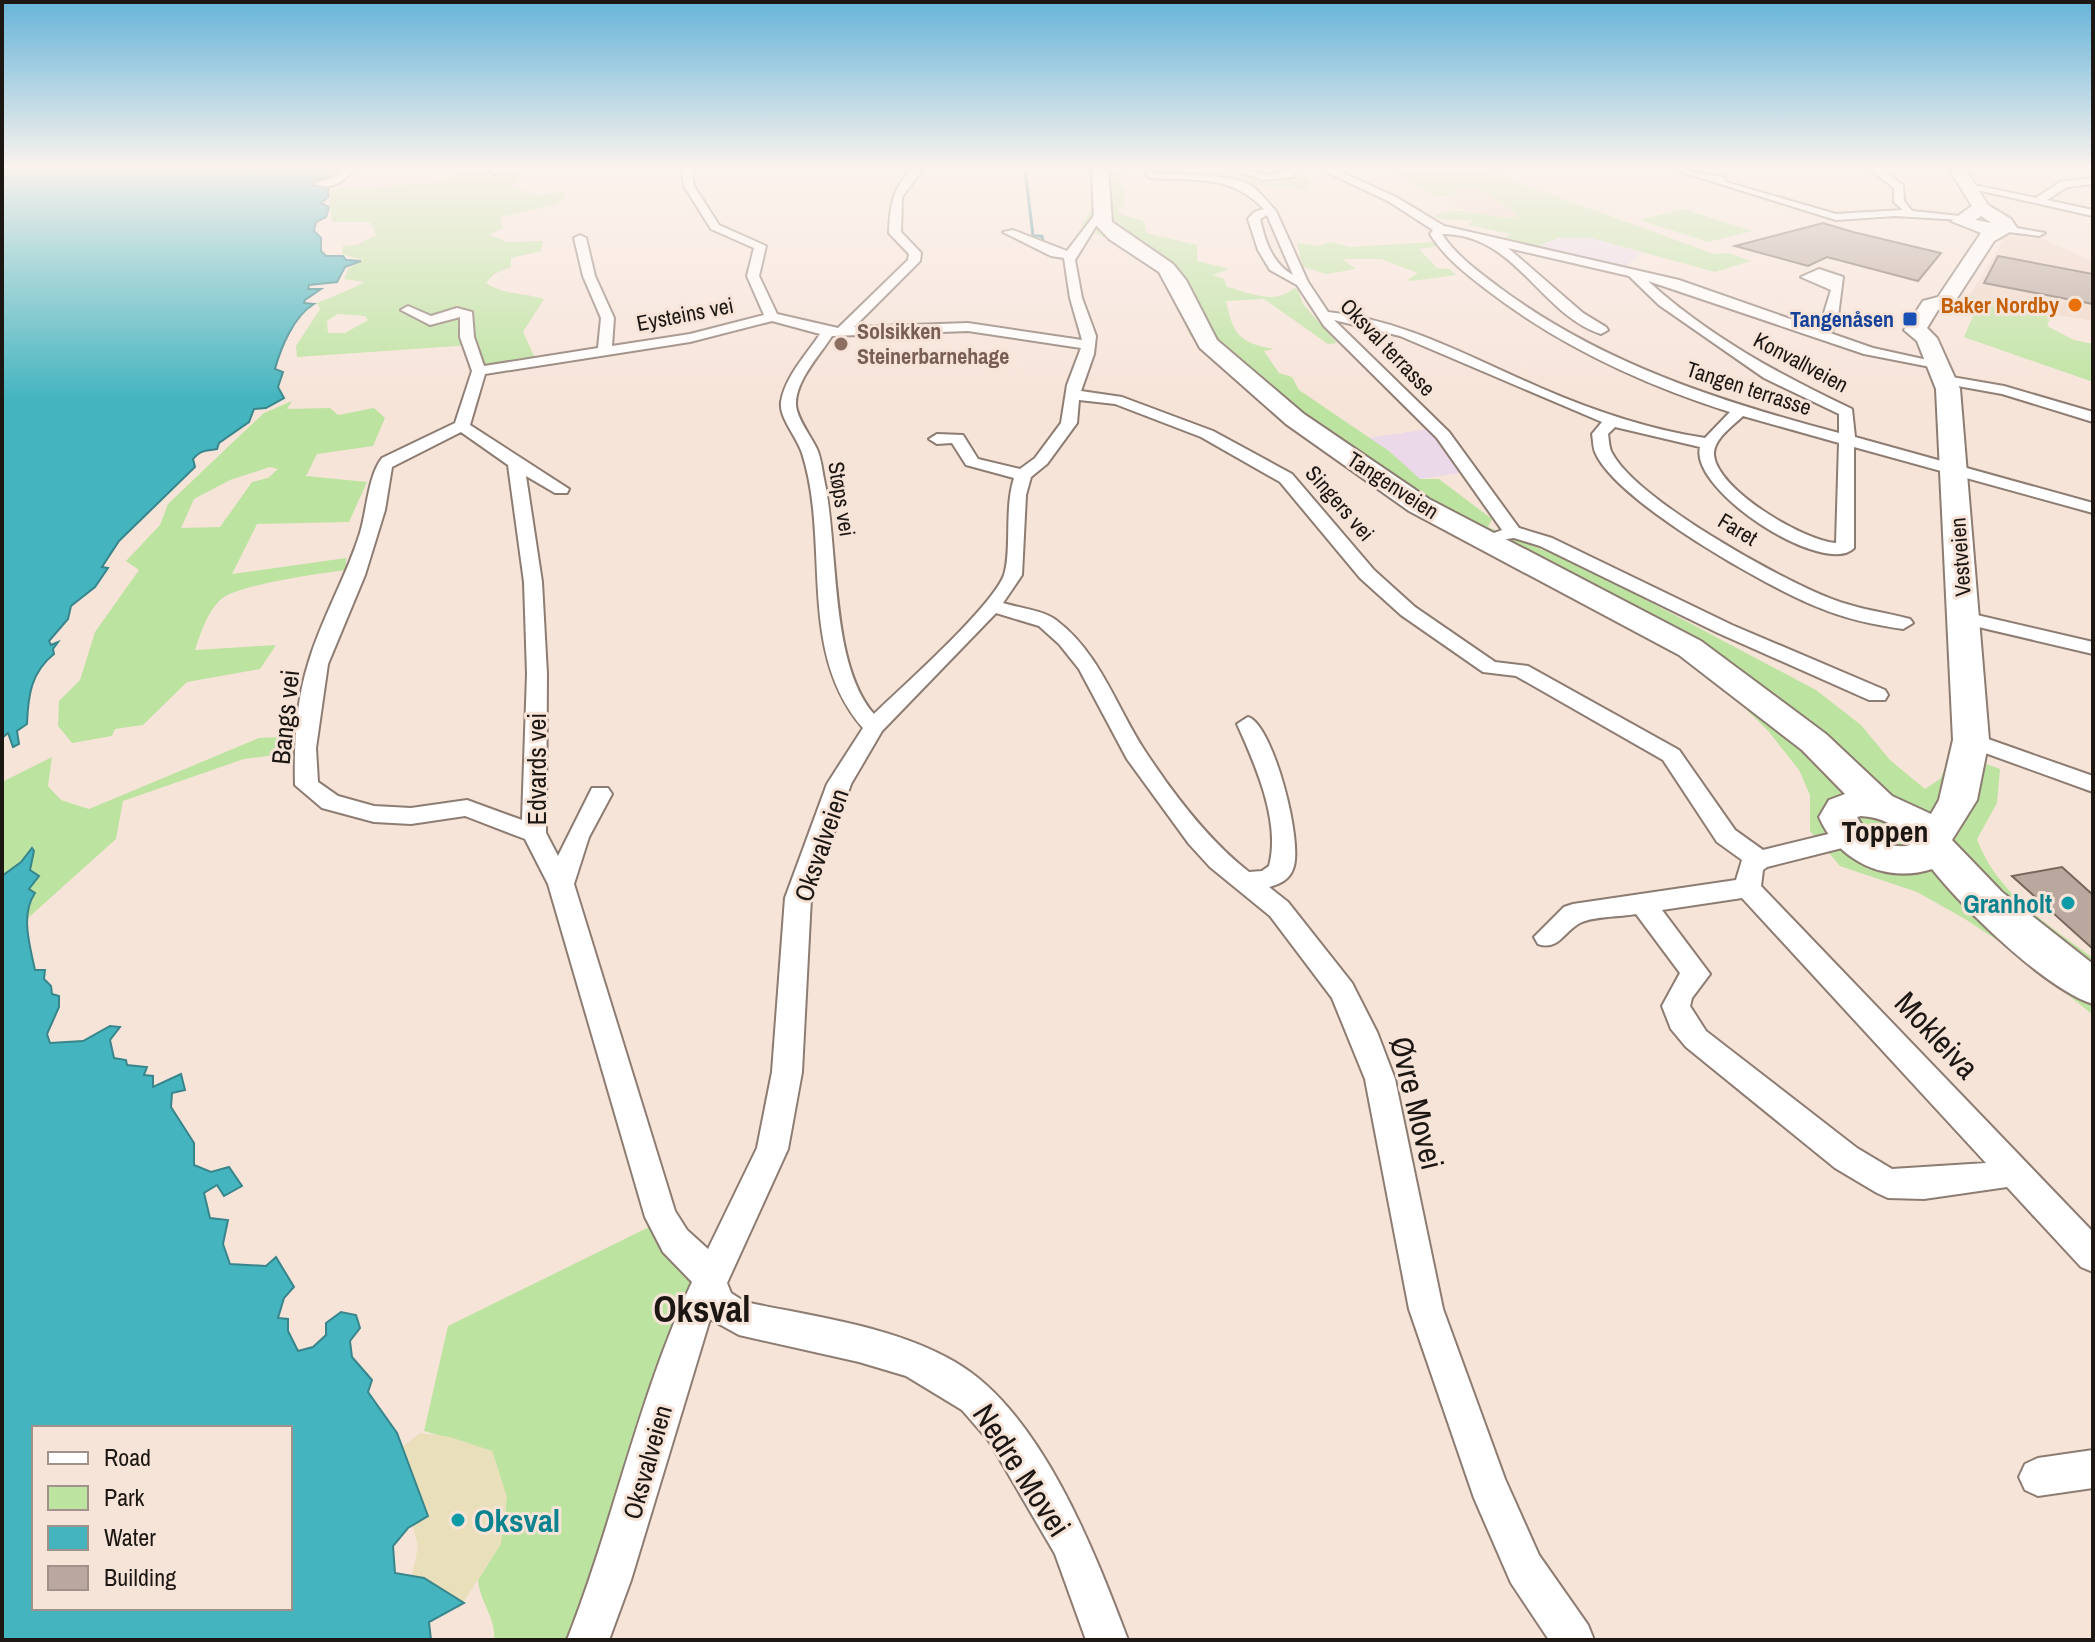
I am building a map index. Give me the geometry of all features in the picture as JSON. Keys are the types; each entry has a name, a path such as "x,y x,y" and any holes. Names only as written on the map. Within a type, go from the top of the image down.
{"main road":[{"name":"Tangenveien","path":"1114,246 1171,274 1203,336 1250,383 1385,483 1489,543 1690,648 1814,742 1881,805 1915,821 1932,841"},
{"path":"1937,361 1940,334 1955,310 1945,302 1974,246"},
{"name":"Vestveien","path":"1932,841 1949,818 1971,740 1953,467 1937,361"},
{"name":"Tangenveien","path":"1780,717 1834,795 1854,836"},
{"path":"1932,841 1931,851 1918,860 1893,860 1854,836 1849,806 1922,799 1962,780"},
{"path":"1854,836 2034,944 2093,987"},
{"path":"1932,841 1965,882 2034,944"}],"street":[{"path":"582,246 589,277 610,322 604,350"},
{"path":"759,246 753,276 772,317"},
{"path":"835,332 914,261 915,253 909,246"},
{"path":"1039,246 1055,253 1070,246"},
{"path":"937,439 957,438 972,462 1023,475 1041,461 1064,432 1089,345 1071,278 1087,246"},
{"path":"1264,246 1278,273 1302,282"},
{"name":"Oksval terrasse","path":"1286,246 1302,282 1323,315 1353,350 1443,435 1513,532"},
{"name":"Tangen terrasse","path":"1445,246 1489,286 1530,315 1610,358 1738,412 1953,467 2093,508"},
{"path":"1500,246 1578,316 1601,330"},
{"path":"1515,246 1696,290 1884,355 1937,361 2004,390 2093,417"},
{"name":"Konvallveien","path":"1631,272 1664,302 1769,375 1841,406 1850,416 1846,545 1836,550 1794,535 1731,495 1708,467 1707,443"},
{"path":"1821,335 1830,324 1837,288"},
{"path":"408,310 434,321 457,312 465,313 467,337 479,371 462,426 561,489"},
{"path":"1323,315 1391,330 1442,346 1611,421 1707,443 1738,412"},
{"name":"Eysteins vei","path":"479,371 690,338 772,317 835,332 957,326 1089,345"},
{"name":"Støps vei","path":"835,332 792,387 788,407 810,452 822,509 826,542 825,584 839,666 852,702 874,727"},
{"name":"Singers vei","path":"1073,395 1117,400 1165,417 1234,447 1286,478 1357,558 1367,574 1408,611 1490,668 1521,670 1671,755 1726,836 1759,860"},
{"name":"Faret","path":"1611,421 1600,434 1600,446 1629,482 1663,510 1727,551 1814,599 1903,623"},
{"name":"Bangs vei","path":"462,426 388,461 384,466 376,510 356,575 318,664 305,748 307,785 318,797 343,807 393,817 467,808 534,833"},
{"name":"Edvards vei","path":"516,463 533,582 533,641 537,674 534,833 561,884 661,1217 675,1241 702,1266 709,1287"},
{"name":"Oksvalveien","path":"588,1640 629,1525 669,1387 709,1287 758,1184 782,1110 798,898 839,784 874,727 940,663 992,606 1013,575 1017,495 1023,475"},
{"path":"1489,543 1513,532 1546,542 1725,629 1877,695"},
{"name":"Øvre Movei","path":"992,606 1046,622 1066,640 1088,667 1135,754 1161,790 1219,861 1249,881 1279,909 1342,991 1363,1032 1388,1113 1426,1309 1513,1546 1552,1613 1573,1640"},
{"path":"1964,618 2093,648"},
{"path":"1248,724 1281,824 1285,855 1276,875 1264,881 1249,881"},
{"path":"1971,740 2093,784"},
{"path":"561,884 577,837 600,794"},
{"path":"1547,937 1573,914 1644,906 1748,888 1751,866 1759,860 1854,836"},
{"name":"Mokleiva","path":"1748,888 2093,1256"},
{"path":"1644,906 1696,974 1676,994 1675,1003 1681,1023 1696,1039 1846,1158 1888,1183 1924,1184 1992,1177 2011,1171"},
{"name":"Nedre Movei","path":"709,1287 719,1305 739,1318 859,1344 911,1360 941,1374 975,1397 1002,1428 1071,1543 1107,1640"},
{"path":"2038,1477 2093,1469"}],"shaded area":[{"path":"1622,246 1643,251 1624,268 1535,247"},
{"path":"2000,246 2058,246 2093,262 2093,321 2012,308 1969,296"},
{"path":"1429,429 1466,472 1420,479 1389,451 1368,438"}],"green space":[{"path":"343,246 542,246 541,251 511,258 511,267 494,274 486,283 508,292 544,299 523,332 535,358 484,366 472,345 297,357 296,346 320,309 317,303 364,282 344,279 349,268 363,260 342,254","holes":["338,314 365,316 368,320 345,333 328,333 327,321"]},
{"path":"1120,246 1197,246 1197,261 1229,269 1213,275 1224,279 1227,287 1270,297 1294,288 1298,290 1303,304 1337,343 1328,344 1264,299 1226,301 1235,329 1245,340 1274,349 1264,351 1279,373 1292,377 1299,390 1389,451 1420,479 1439,479 1492,519 1488,527 1586,568 1816,690 1861,725 1890,760 1925,789 1940,779 1953,752 2000,769 1997,803 1977,839 1986,859 2011,892 2093,958 2093,1015 2015,952 1965,919 1917,892 1840,866 1810,831 1810,795 1799,770 1769,732 1723,686 1679,657 1413,513 1316,445 1210,357 1190,335 1169,285 1161,274"},
{"path":"1298,246 1439,246 1419,249 1437,268 1449,269 1457,275 1411,281 1407,280 1418,273 1381,259 1342,259 1356,269 1326,274 1303,267"},
{"path":"1619,246 1691,246 1714,254 1728,253 1751,261 1715,272"},
{"path":"1969,296 2051,316 2047,326 2074,340 2093,344 2093,382 1964,337 1973,316"},
{"path":"292,401 287,409 330,408 338,415 374,408 385,418 373,446 317,454 306,476 367,482 349,522 257,524 232,574 346,558 346,570 242,589 220,600 205,623 195,650 276,645 260,669 187,682 143,725 115,729 112,736 72,743 58,726 59,701 80,680 95,632 139,570 126,561 160,525 168,504 264,413","holes":["270,467 278,469 268,478 252,482 220,527 181,528 194,499 230,480"]},
{"path":"301,736 298,752 244,759 123,801 116,839 28,918 28,890 38,876 30,870 34,851 2,876 2,782 52,757 48,786 61,800 89,809 259,738"},
{"path":"649,1227 689,1276 694,1292 584,1605 567,1640 494,1640 493,1624 478,1580 498,1546 506,1518 503,1489 492,1451 424,1431 448,1326"}],"sand":[{"name":"Oksval","path":"420,1433 450,1437 492,1451 507,1497 501,1544 459,1609 410,1584 418,1547 395,1453"}],"water":[{"path":"2,246 321,246 326,256 343,256 346,260 361,261 345,267 337,282 309,285 308,289 321,289 305,300 304,303 314,304 294,324 275,369 283,372 278,387 284,398 266,408 254,409 249,422 219,443 217,449 196,456 193,459 195,467 119,541 102,567 108,568 95,587 71,606 68,619 49,641 51,645 58,642 53,649 54,654 36,677 30,694 27,724 17,731 19,744 13,747 8,733 2,738"},
{"path":"32,848 30,870 39,876 29,889 35,893 28,911 29,941 35,970 45,970 44,979 51,986 52,994 59,996 59,1007 47,1034 50,1043 83,1041 110,1026 120,1027 110,1040 114,1058 126,1060 127,1065 147,1067 144,1075 153,1076 153,1087 181,1074 185,1090 172,1093 171,1107 194,1143 194,1165 211,1172 229,1167 242,1186 224,1196 217,1185 204,1193 210,1218 228,1220 223,1244 230,1264 266,1266 276,1257 294,1287 284,1298 278,1318 288,1319 288,1331 298,1351 313,1347 326,1335 326,1323 341,1312 356,1315 360,1328 350,1341 352,1357 372,1380 368,1392 397,1433 428,1516 408,1528 393,1546 395,1573 424,1578 464,1603 429,1622 431,1640 2,1640 2,876 21,862"}],"building":[{"path":"1735,246 1910,246 1941,253 1918,281 1827,257 1808,266"},
{"path":"1998,256 2093,274 2093,304 1984,283"},
{"name":"Granholt","path":"2062,867 2093,895 2093,949 2012,876"}],"place":[{"name":"Baker Nordby","path":"2075,305"},
{"name":"Tangenåsen","path":"1910,319"},
{"name":"Solsikken Steinerbarnehage","path":"841,344"},
{"name":"Granholt","path":"2068,903"},
{"name":"Oksval","path":"458,1520"}],"district":[{"name":"Toppen","path":"1885,831"},
{"name":"Oksval","path":"702,1309"}]}
